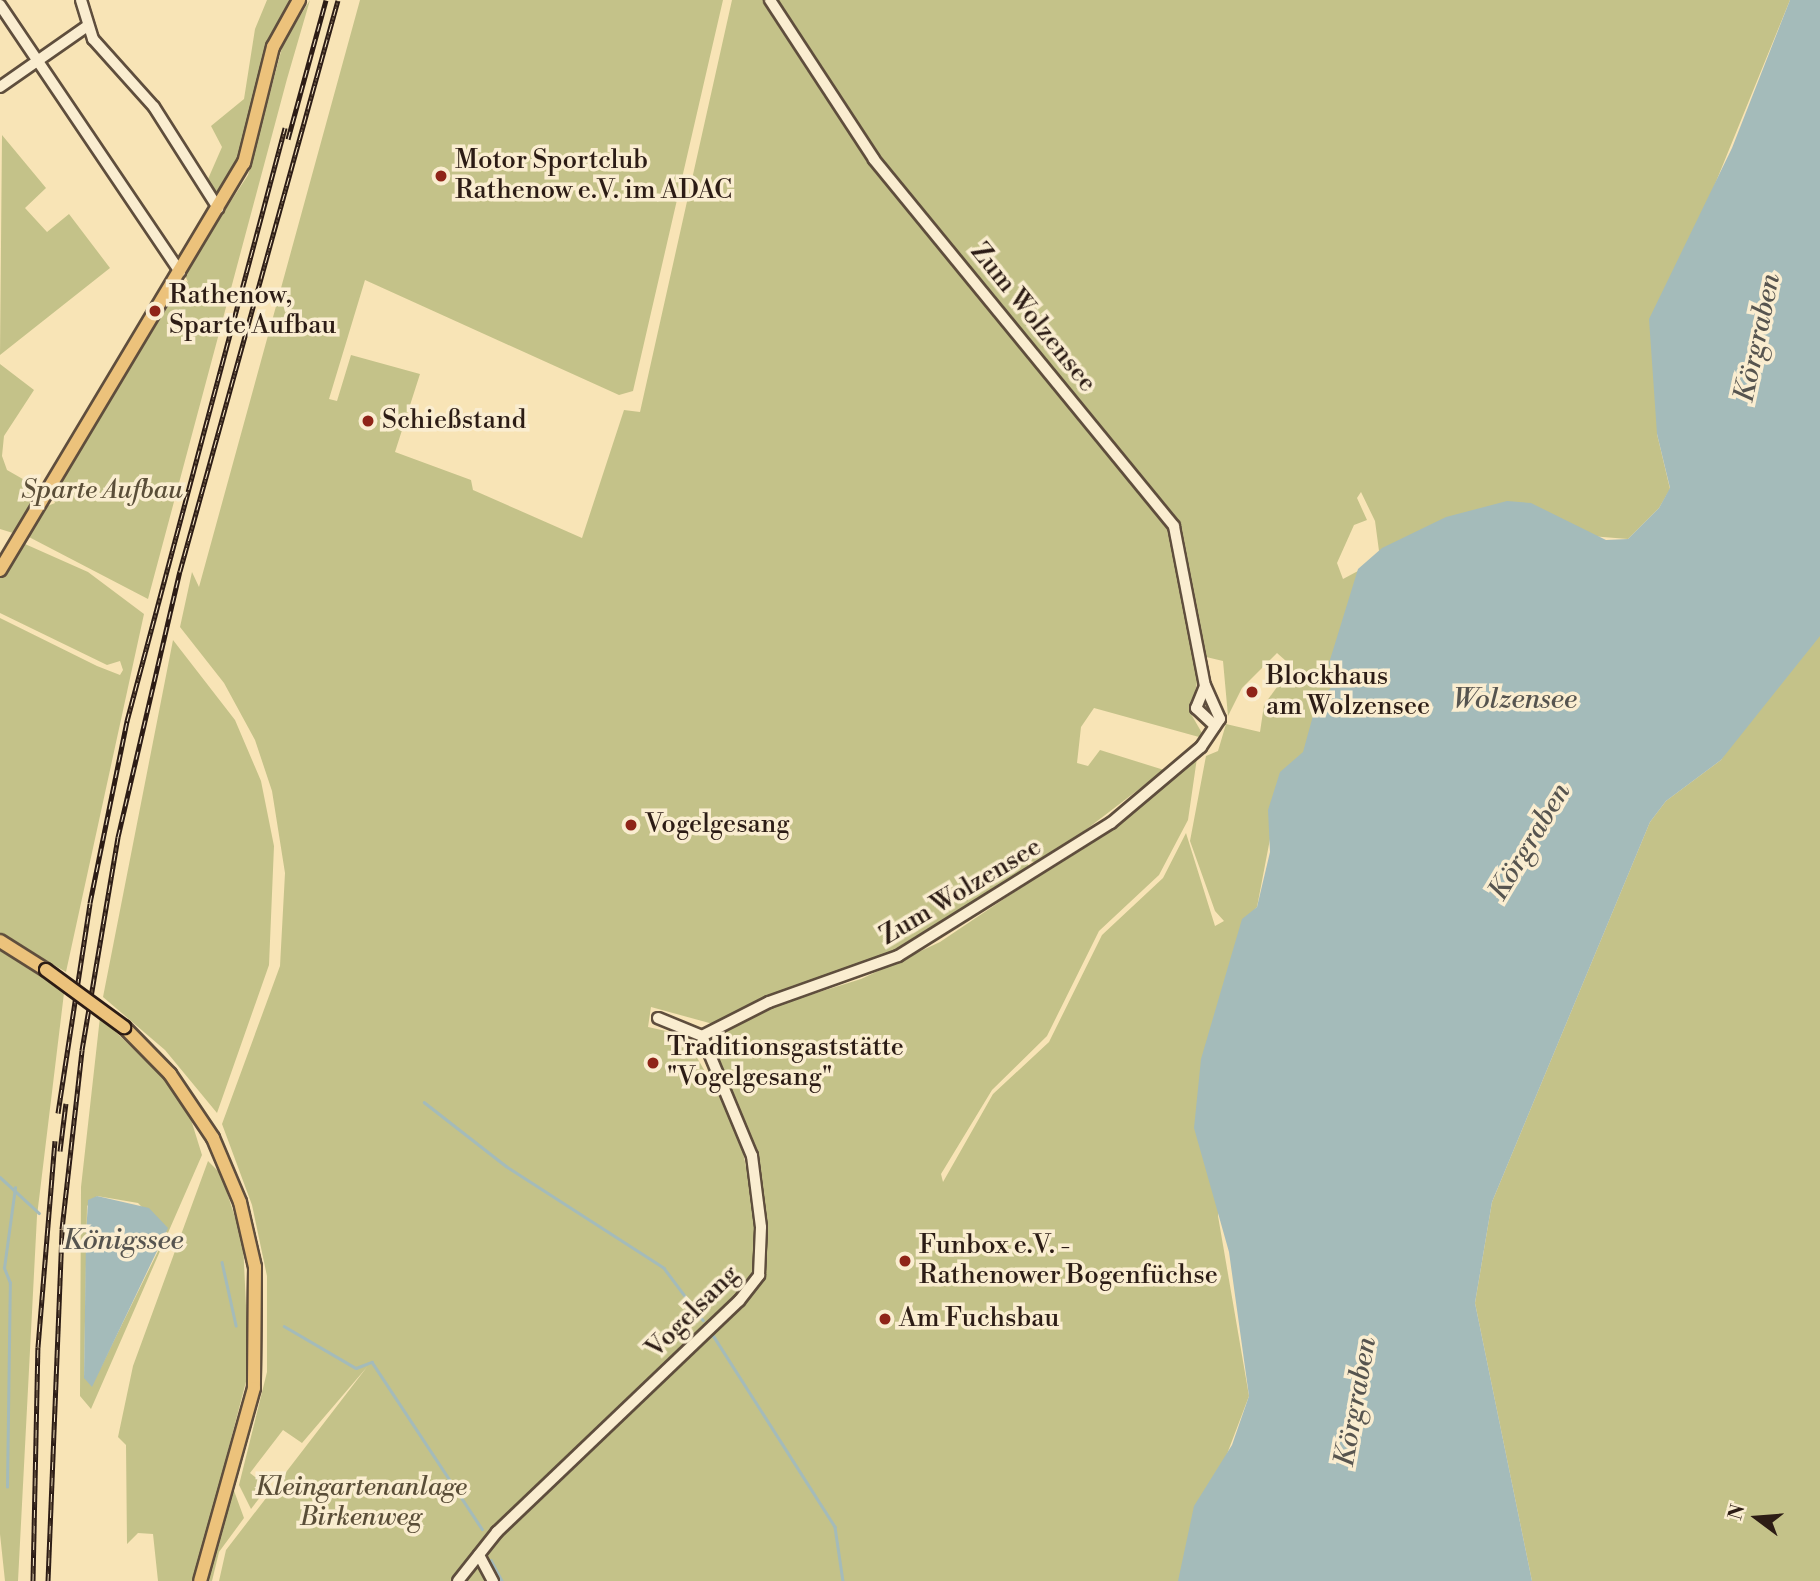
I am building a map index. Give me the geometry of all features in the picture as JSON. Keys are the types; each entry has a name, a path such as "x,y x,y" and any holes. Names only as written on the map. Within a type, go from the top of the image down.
{"main road":[{"path":"0,570 218,208 251,145 273,47 299,0"},
{"path":"0,941 46,970 124,1027 201,1117 224,1162 252,1249 258,1350 246,1424 200,1581"}],"street":[{"path":"81,0 86,27 154,107 218,208"},
{"name":"Zum Wolzensee","path":"702,1036 779,998 866,971 959,924 1111,822 1201,747 1220,719 1217,702 1205,686 1174,526 874,159 770,0"},
{"path":"0,5 180,272"},
{"path":"0,87 86,27"},
{"name":"Zum Wolzensee","path":"1205,686 1196,708 1215,726"},
{"path":"658,1018 702,1036"},
{"name":"Vogelsang","path":"458,1581 479,1555 759,1275 761,1227 752,1156 702,1036"},
{"path":"479,1555 493,1581"}],"green space":[{"path":"267,0 289,0 271,40 241,156 218,196 208,179 222,147 211,126 244,99 255,29"},
{"name":"Sparte Aufbau","path":"310,0 148,599 27,536 45,507 55,503 51,494 180,279 188,282 184,273 248,175 283,44"},
{"name":"Kleingartenanlage Birkenweg","path":"360,0 723,0 633,391 619,395 365,280 329,399 337,401 351,355 420,374 395,452 471,480 473,490 582,538 624,410 640,412 732,0 765,0 874,163 1171,526 1198,677 1191,714 1202,733 1199,737 1094,708 1081,727 1077,763 1088,766 1100,750 1164,770 1041,864 1027,860 1030,872 898,953 792,986 713,1024 651,1007 648,1027 684,1035 738,1129 759,1228 756,1274 495,1529 453,1581 219,1581 226,1550 367,1367 302,1443 283,1430 250,1473 268,1487 251,1509 239,1485 267,1372 267,1276 252,1205 222,1124 280,966 285,873 272,791 255,740 224,683 180,627 192,572 199,587"},
{"path":"774,0 1790,0 1700,221 1657,434 1670,489 1659,508 1628,539 1462,526 1379,551 1375,521 1361,492 1357,498 1367,520 1354,525 1337,563 1343,579 1358,571 1365,583 1348,650 1270,839 1257,907 1248,916 1218,1216 1249,1396 1179,1581 463,1581 500,1535 741,1304 763,1274 766,1230 757,1153 713,1061 718,1036 768,1008 861,979 940,942 1117,823 1197,758 1188,820 1159,875 1099,931 1047,1036 992,1090 941,1174 943,1182 993,1094 1049,1042 1102,935 1163,878 1186,833 1215,926 1224,921 1215,911 1190,841 1206,756 1218,751 1226,724 1260,732 1264,705 1287,673 1280,669 1286,661 1277,653 1242,688 1228,716 1223,661 1202,656 1176,523 876,159"},
{"path":"2,135 46,188 25,208 47,232 69,214 110,268 0,355"},
{"path":"0,364 34,390 4,436 2,456 7,470 42,490 13,533 0,529"},
{"path":"25,544 88,572 144,614 66,972 0,934 0,618 97,666 120,675 123,670 120,661 107,665 0,613 0,578"},
{"path":"1820,603 1820,1581 1532,1581 1475,1303 1492,1202 1650,822 1666,801 1721,760"},
{"path":"173,640 235,720 261,781 274,846 269,965 217,1113 165,1050 103,997"},
{"path":"0,948 64,993 37,1216 18,1581 5,1581 0,1534"},
{"path":"100,1017 170,1084 188,1110 202,1155 91,1409 80,1396 81,1187","holes":["97,1196 138,1203 167,1233 101,1367 84,1378 87,1206"]},
{"path":"208,1161 221,1174 243,1242 249,1370 194,1581 158,1581 153,1534 138,1533 127,1544 126,1445 118,1437 133,1366"},
{"path":"233,1488 244,1518 219,1552 212,1581 206,1581"}],"water":[{"name":"Wolzensee","path":"1790,0 1820,0 1820,636 1721,760 1666,801 1650,822 1492,1202 1475,1303 1532,1581 1178,1581 1194,1506 1232,1445 1249,1396 1229,1252 1194,1128 1201,1059 1242,919 1257,907 1270,852 1268,810 1280,772 1303,752 1317,701 1334,685 1329,663 1358,569 1382,548 1446,517 1507,501 1531,503 1606,540 1628,539 1659,508 1670,488 1657,434 1649,319 1732,148"},
{"name":"Königssee","path":"97,1196 149,1208 168,1228 92,1387 84,1378 86,1237 88,1200"}],"waterway":[{"path":"424,1102 506,1166 664,1268 703,1320"},
{"path":"0,1177 39,1213"},
{"path":"7,1487 10,1283 4,1268 15,1188"},
{"path":"222,1262 236,1325"},
{"path":"284,1326 356,1368 372,1362 482,1529"},
{"path":"711,1332 835,1527 843,1581"},
{"path":"491,1560 502,1581"}],"railway":[{"path":"288,139 326,0"},
{"path":"48,1581 62,1229 82,1050 118,837 180,571 338,0"},
{"path":"58,1113 90,903 127,721 285,128"},
{"path":"60,1151 66,1103"},
{"path":"33,1581 38,1347 55,1141"}],"place":[{"name":"Motor Sportclub Rathenow e.V. im ADAC","path":"441,176"},
{"name":"Rathenow, Sparte Aufbau","path":"155,311"},
{"name":"Schießstand","path":"368,421"},
{"name":"Blockhaus am Wolzensee","path":"1252,692"},
{"name":"Vogelgesang","path":"631,825"},
{"name":"Traditionsgaststätte \"Vogelgesang\"","path":"653,1063"},
{"name":"Funbox e.V. - Rathenower Bogenfüchse","path":"905,1261"},
{"name":"Am Fuchsbau","path":"885,1319"}],"water label":[{"name":"Körgraben","path":"1758,338"},
{"name":"Körgraben","path":"1530,842"},
{"name":"Körgraben","path":"1356,1402"}]}
